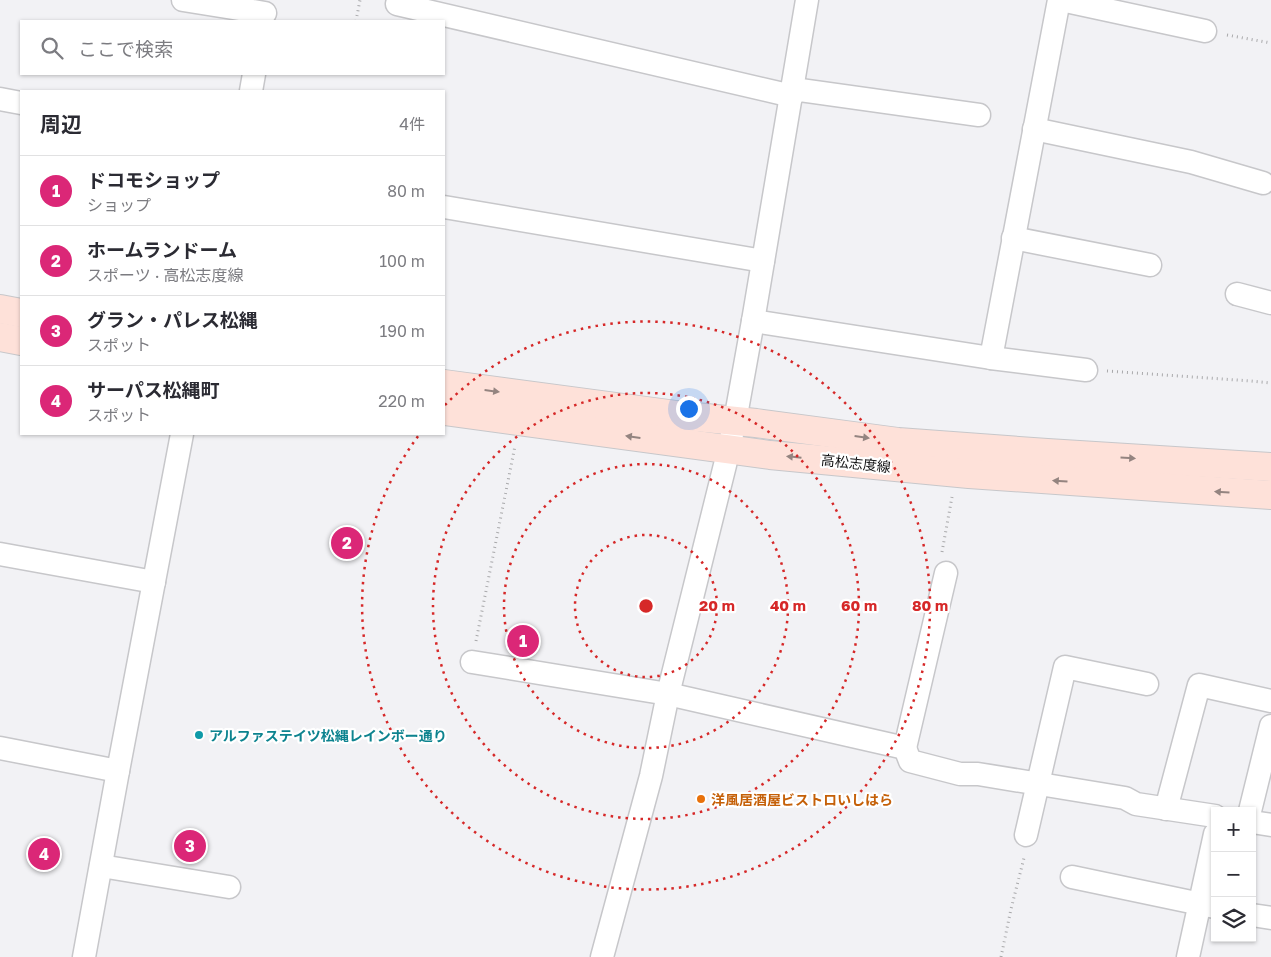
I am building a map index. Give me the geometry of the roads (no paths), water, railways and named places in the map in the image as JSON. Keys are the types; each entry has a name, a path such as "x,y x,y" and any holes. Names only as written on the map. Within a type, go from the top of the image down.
{"main road":[{"path":"0,309 20,312"},
{"path":"0,337 20,341"},
{"name":"高松志度線","path":"445,384 898,442 1271,466"},
{"name":"高松志度線","path":"445,411 728,449 969,474 1271,495"}],"street":[{"path":"183,0 265,11"},
{"path":"602,957 651,776 668,694 735,421 792,92 805,0"},
{"path":"991,358 1060,0 1101,4 1205,31"},
{"path":"397,4 792,92 979,115"},
{"path":"250,90 254,75"},
{"path":"0,99 20,102"},
{"path":"1034,129 1191,162 1262,183"},
{"path":"445,207 763,261"},
{"path":"1014,238 1150,265"},
{"path":"1237,294 1271,303"},
{"path":"753,321 991,358 1086,370"},
{"path":"84,957 182,435"},
{"path":"0,554 154,582"},
{"path":"946,573 905,748 910,761 960,774 978,774 1125,798 1136,804 1211,815"},
{"path":"472,662 668,694 905,748"},
{"path":"1026,835 1065,667 1147,684"},
{"path":"1166,809 1199,685 1271,702"},
{"path":"1251,807 1271,726"},
{"path":"0,748 118,771"},
{"path":"1256,823 1271,825"},
{"path":"1188,957 1208,905 1213,852"},
{"path":"101,866 229,887"},
{"path":"1072,877 1208,905"},
{"path":"1256,916 1271,918"}],"place":[{"name":"ホームランドーム","path":"347,543"},
{"name":"ドコモショップ","path":"523,641"},
{"name":"アルファステイツ松縄レインボー通り","path":"199,735"},
{"name":"洋風居酒屋ビストロいしはら","path":"701,799"},
{"name":"グラン・パレス松縄","path":"190,846"},
{"name":"サーパス松縄町","path":"44,854"}]}
